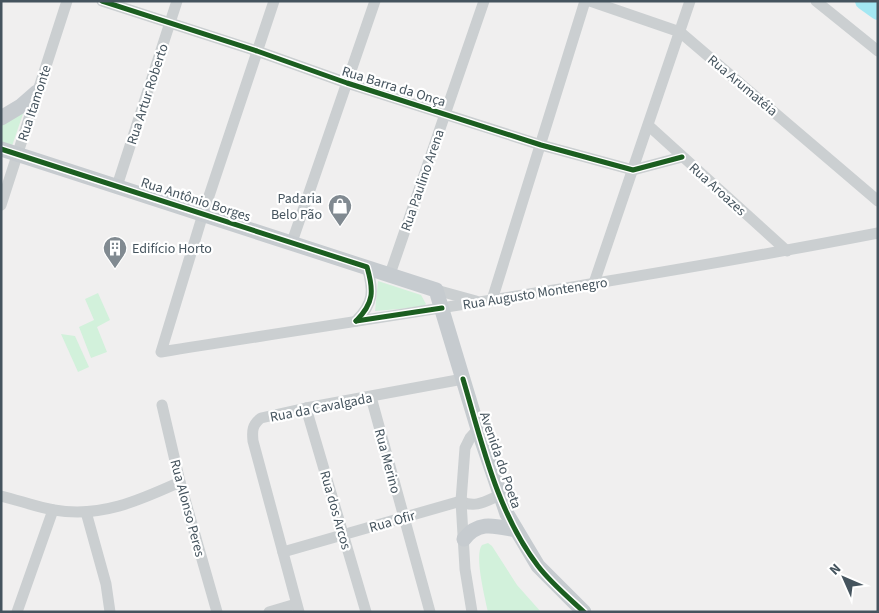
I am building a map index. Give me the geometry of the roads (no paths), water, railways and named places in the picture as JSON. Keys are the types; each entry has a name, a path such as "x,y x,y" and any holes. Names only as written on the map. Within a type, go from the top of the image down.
{"main road":[{"path":"1,118 21,106 37,92"},
{"name":"Rua Antônio Borges","path":"1,149 436,290"},
{"name":"Avenida do Poeta","path":"436,290 478,429 500,495 516,530 538,566 584,612"},
{"path":"464,539 471,530 488,525 516,530"}],"street":[{"name":"Rua Itamonte","path":"1,205 67,1"},
{"name":"Rua Barra da Onça","path":"102,1 257,51 347,84 540,145 633,170 682,157"},
{"name":"Rua Artur Roberto","path":"117,186 177,1"},
{"path":"203,214 274,1"},
{"path":"292,242 375,1"},
{"name":"Rua Paulino Arena","path":"390,274 484,1"},
{"path":"487,301 540,145 585,1"},
{"name":"Rua Arumatéia","path":"590,1 680,32 878,202"},
{"path":"594,283 690,1"},
{"path":"816,1 878,51"},
{"name":"Rua Aroazes","path":"649,126 787,251"},
{"name":"Rua Augusto Montenegro","path":"203,214 161,352 487,301 787,251 878,233"},
{"path":"356,321 366,311 371,300 372,290 367,267"},
{"name":"Rua Antônio Borges","path":"436,290 487,301"},
{"name":"Rua da Cavalgada","path":"297,608 261,473 252,432 254,426 261,418 463,379"},
{"name":"Rua Merino","path":"370,397 430,612"},
{"name":"Rua Alonso Peres","path":"162,404 180,482 217,612"},
{"name":"Rua dos Arcos","path":"306,408 366,612"},
{"name":"Avenida do Poeta","path":"472,612 465,569 461,501 466,448 470,438 478,429"},
{"path":"1,496 53,510 86,512 134,502 180,482"},
{"name":"Rua Ofir","path":"283,552 461,501 468,505 476,505 500,495"},
{"path":"17,612 53,510"},
{"path":"86,512 106,584 110,612"},
{"path":"269,612 297,608"}],"waterway":[{"path":"864,1 878,11"}],"place":[{"name":"Padaria Belo Pão","path":"340,227"},
{"name":"Edifício Horto","path":"115,269"}]}
